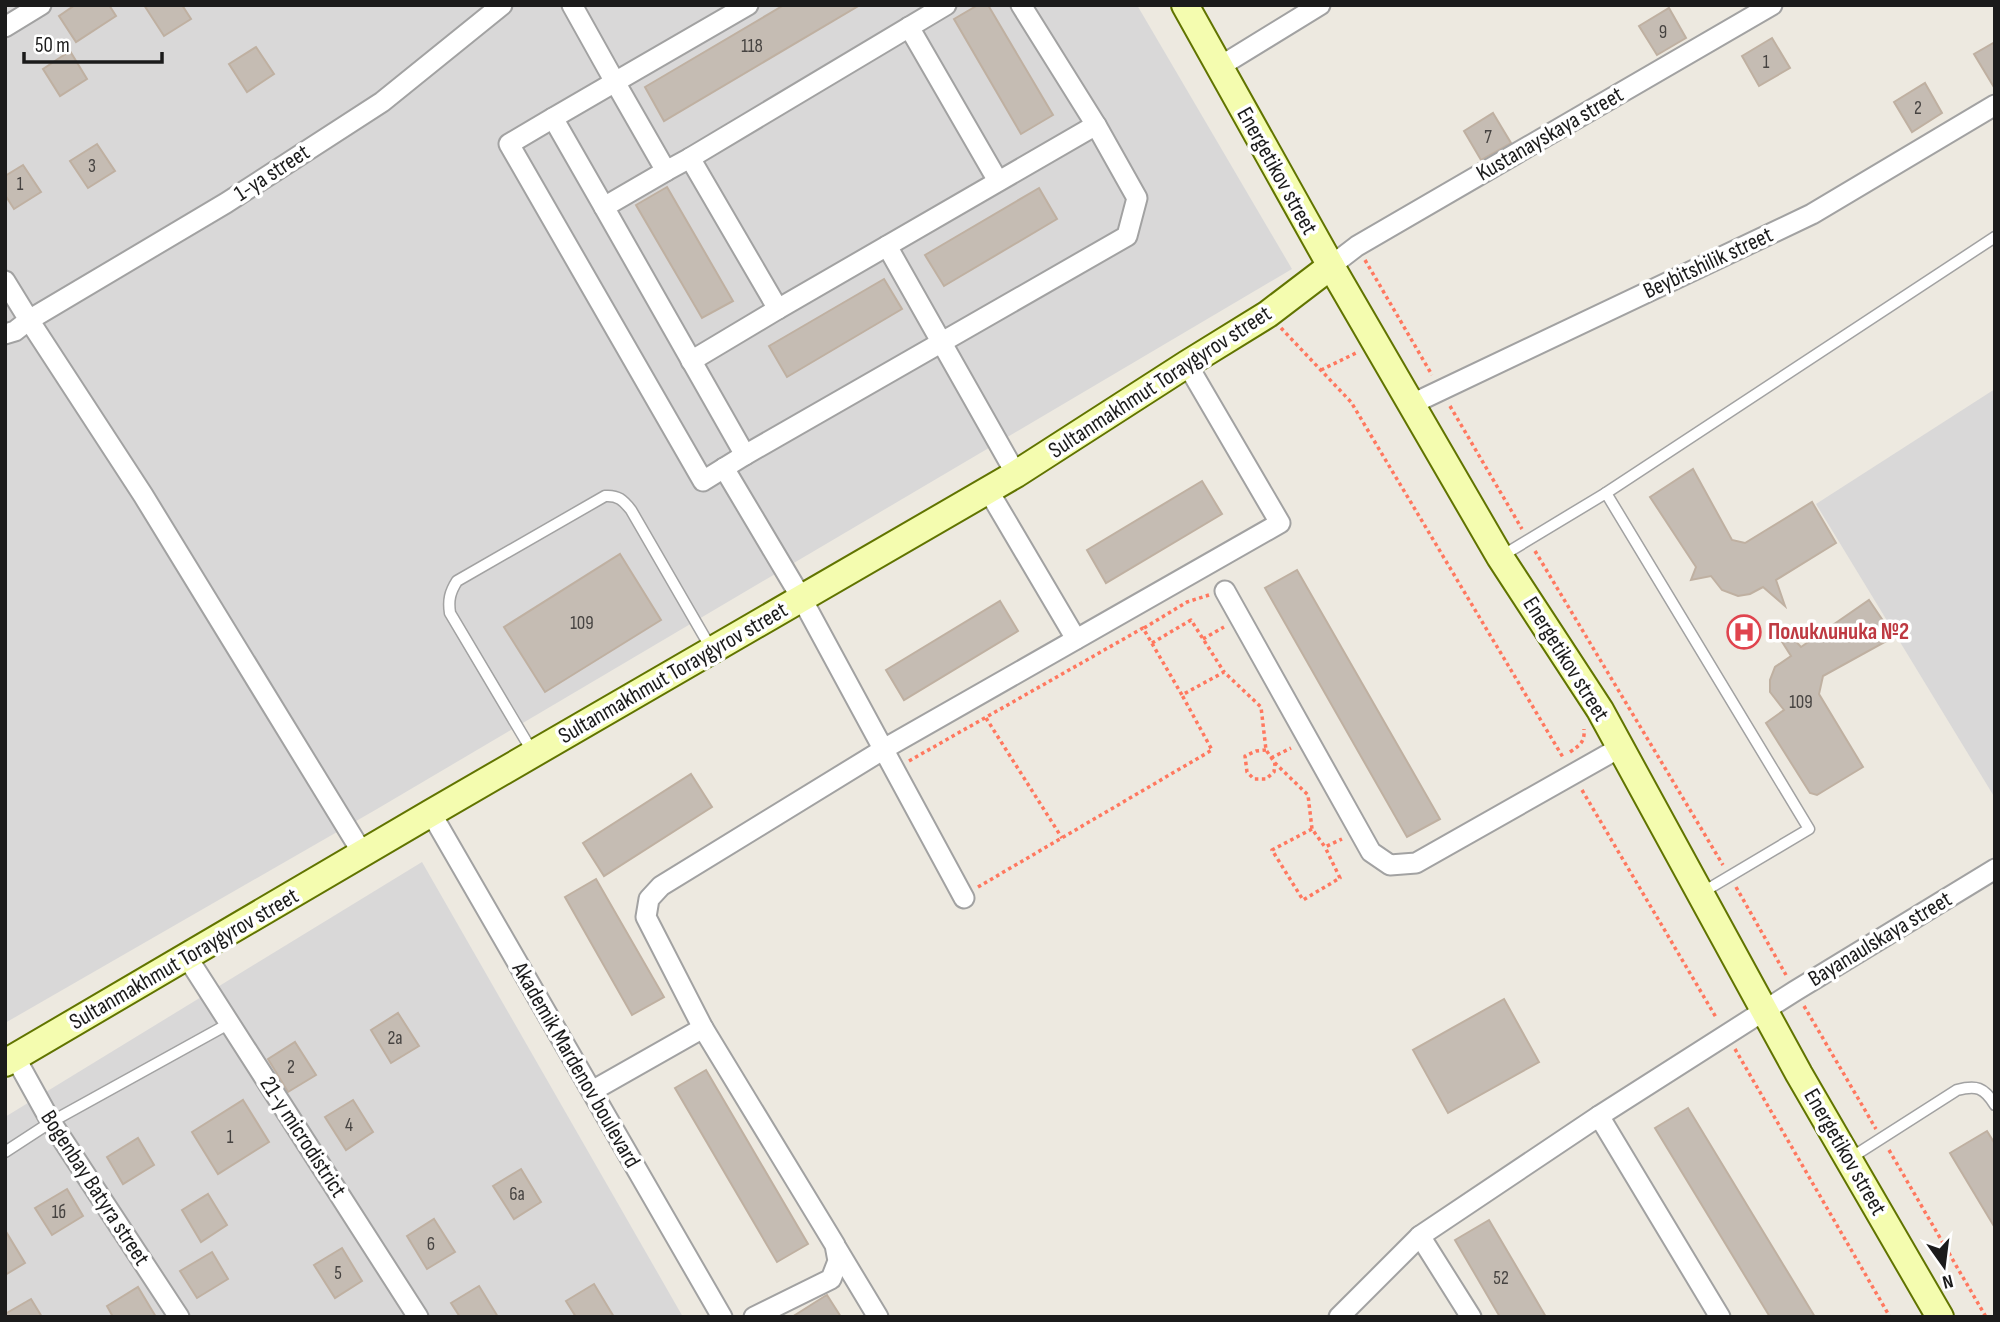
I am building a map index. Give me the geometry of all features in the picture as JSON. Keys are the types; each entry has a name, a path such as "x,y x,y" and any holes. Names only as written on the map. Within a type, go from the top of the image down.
{"main road":[{"name":"Energetikov street","path":"1185,5 1331,267 1500,557 1600,710 1799,1074 1940,1317"},
{"name":"Sultanmakhmut Toraygyrov street","path":"10,1060 1016,474 1268,314 1331,267"}],"street":[{"path":"5,27 41,5"},
{"name":"1-ya street","path":"5,334 15,331 226,202 382,102 502,5"},
{"path":"572,5 666,171"},
{"path":"748,5 509,144 703,481 1127,236 1137,198 1096,125 1021,5"},
{"path":"604,207 946,5"},
{"path":"1219,67 1320,5"},
{"name":"Kustanayskaya street","path":"1331,267 1357,246 1772,5"},
{"path":"909,27 998,181"},
{"name":"Beybitshilik street","path":"1412,404 1812,214 1995,105"},
{"path":"553,118 745,455"},
{"path":"691,361 1096,125"},
{"path":"690,158 778,309"},
{"path":"887,246 1016,474"},
{"path":"10,289 143,495 363,854"},
{"path":"878,1317 703,1028 646,916 649,899 661,886 886,748 1280,523 1187,364"},
{"path":"724,468 802,599 969,894"},
{"path":"988,490 1076,639"},
{"path":"1225,591 1371,852 1390,865 1416,863 1567,765 1620,747"},
{"name":"Akademik Mardenov boulevard","path":"431,813 722,1317"},
{"name":"Bayanaulskaya street","path":"1339,1317 1420,1236 1599,1116 1795,991 1995,869"},
{"name":"21-y microdistrict","path":"187,957 418,1317"},
{"path":"592,1091 703,1028"},
{"name":"Bogenbay Batyra street","path":"10,1060 179,1317"},
{"path":"1599,1116 1720,1317"},
{"path":"1420,1236 1471,1317"},
{"path":"754,1317 831,1279 838,1261 835,1245"}],"lane":[{"path":"1500,557 1606,493 1995,237"},
{"path":"1606,493 1808,829 1699,894"},
{"path":"533,754 450,613 448,600 457,580 605,496 613,495 631,510 712,650"},
{"path":"5,1152 51,1122 230,1023"},
{"path":"1849,1159 1957,1090 1970,1087 1982,1089 1995,1105"}],"path":[{"path":"1357,246 1986,1317"},
{"path":"1268,314 1351,402 1890,1317"},
{"path":"886,748 901,766 1187,601 1225,591"},
{"path":"1203,639 1241,618"},
{"path":"1152,643 1191,620 1224,672 1261,707 1266,750 1275,763 1308,795 1312,828 1340,878 1303,900 1272,850 1312,828"},
{"path":"969,894 1212,750 1143,628"},
{"path":"1182,695 1224,672"},
{"path":"973,697 1062,838"},
{"path":"1567,765 1582,744 1585,719"},
{"path":"1266,750 1245,756 1247,772 1254,779 1266,779 1273,772 1275,763"},
{"path":"1325,847 1359,830"}],"shaded area":[{"path":"5,5 1137,5 1292,269 377,809 5,1023"},
{"path":"1995,389 1995,798 1816,504"},
{"path":"422,862 683,1317 5,1317 5,1117"}],"building":[{"path":"75,5 109,5 116,16 76,42 59,16"},
{"path":"144,5 182,5 191,19 164,36"},
{"path":"784,5 860,5 664,121 645,87"},
{"path":"978,5 988,5 1053,115 1021,134 954,19"},
{"path":"1669,8 1686,38 1657,55 1639,26"},
{"path":"1772,38 1790,68 1759,86 1742,56"},
{"path":"1995,42 1995,89 1974,54"},
{"path":"256,47 274,74 247,92 229,64"},
{"path":"70,51 87,79 60,96 43,69"},
{"path":"1925,83 1942,113 1912,132 1894,102"},
{"path":"1493,113 1511,143 1481,160 1464,131"},
{"path":"97,144 115,171 88,188 70,161"},
{"path":"23,165 41,192 14,209 5,195 5,176"},
{"path":"667,187 733,301 702,318 636,205"},
{"path":"1039,188 1057,219 944,286 925,255"},
{"path":"884,279 902,309 787,377 769,346"},
{"path":"1693,469 1732,540 1745,543 1812,502 1836,543 1776,580 1785,606 1763,587 1750,594 1738,596 1722,590 1711,576 1691,580 1696,567 1650,497"},
{"path":"1202,481 1222,514 1106,583 1087,550"},
{"path":"620,554 661,620 545,692 504,627"},
{"path":"1297,570 1440,819 1407,837 1265,588"},
{"path":"1869,600 1894,637 1823,676 1819,694 1863,767 1817,795 1810,793 1766,723 1784,710 1770,692 1770,680 1775,667 1791,656 1772,626 1778,622 1801,647"},
{"path":"1000,601 1018,631 904,700 886,670"},
{"path":"691,774 712,807 604,876 583,843"},
{"path":"596,879 664,997 632,1015 565,897"},
{"path":"1504,999 1539,1062 1448,1113 1413,1050"},
{"path":"398,1013 419,1046 391,1063 371,1030"},
{"path":"295,1042 316,1075 288,1092 268,1059"},
{"path":"706,1070 808,1244 777,1262 675,1088"},
{"path":"243,1100 269,1142 218,1174 192,1132"},
{"path":"353,1100 373,1132 346,1150 325,1117"},
{"path":"1688,1108 1815,1317 1770,1317 1655,1128"},
{"path":"1987,1131 1995,1144 1995,1228 1950,1153"},
{"path":"138,1138 154,1165 123,1184 107,1157"},
{"path":"521,1169 541,1202 514,1219 493,1186"},
{"path":"67,1189 83,1216 52,1235 35,1208"},
{"path":"208,1194 227,1225 201,1242 182,1210"},
{"path":"434,1219 455,1252 427,1269 407,1236"},
{"path":"1489,1220 1546,1317 1500,1317 1455,1240"},
{"path":"5,1230 25,1263 5,1275"},
{"path":"342,1248 362,1281 335,1298 314,1265"},
{"path":"212,1252 228,1279 197,1298 180,1271"},
{"path":"594,1284 614,1317 576,1317 566,1301"},
{"path":"479,1286 498,1317 460,1317 451,1303"},
{"path":"138,1287 156,1317 113,1317 107,1306"},
{"path":"827,1295 841,1317 792,1317 825,1296"},
{"path":"31,1299 42,1317 5,1317 5,1314"}],"place":[{"name":"Поликлиника №2","path":"1744,632"}]}
